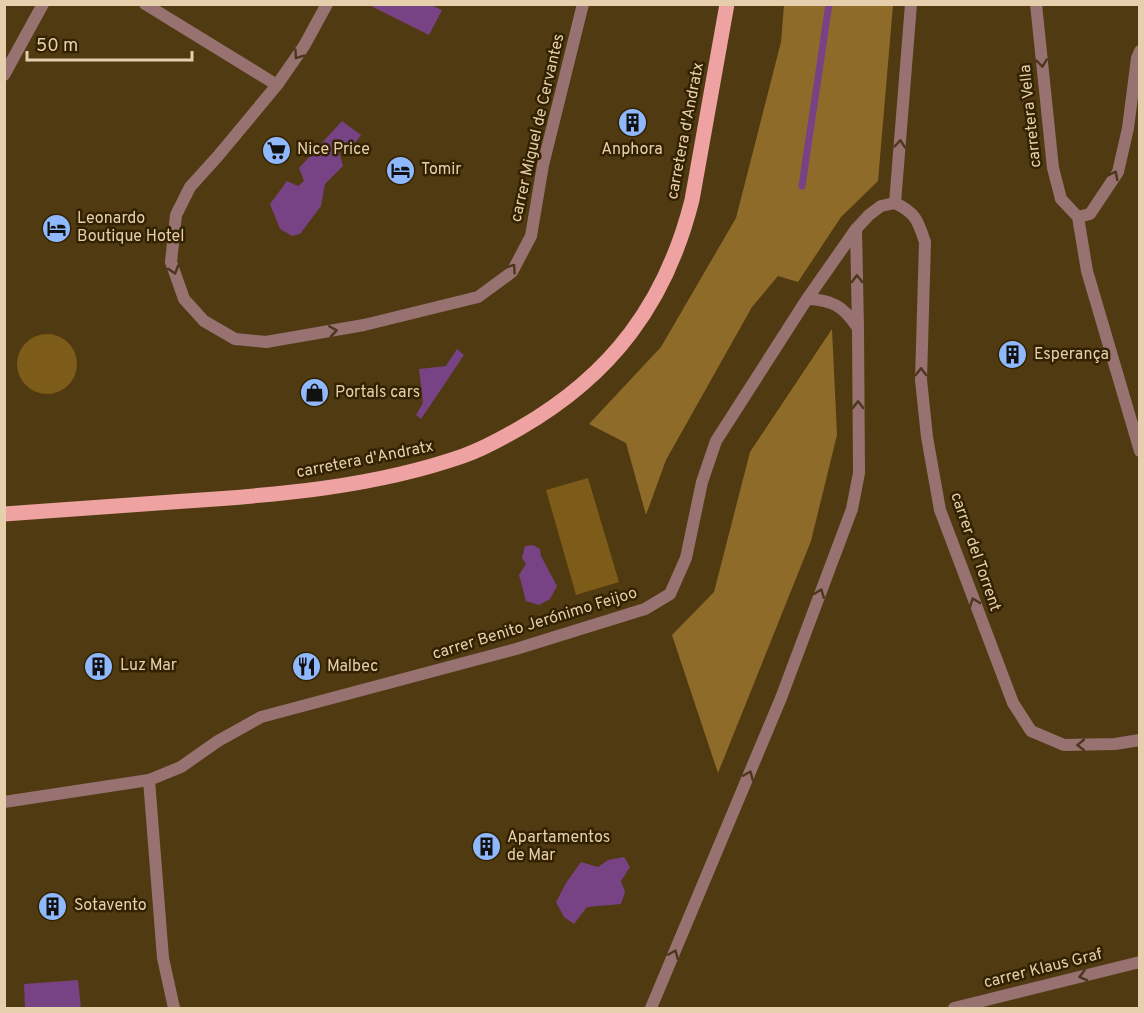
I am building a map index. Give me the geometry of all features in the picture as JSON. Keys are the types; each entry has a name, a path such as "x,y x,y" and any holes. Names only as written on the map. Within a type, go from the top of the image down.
{"main road":[{"name":"carretera d'Andratx","path":"4,514 288,493 384,477 465,456 493,443 564,400 602,366 630,335 648,309 673,263 685,230 696,182 727,4"}],"street":[{"path":"4,75 43,4"},
{"path":"145,4 277,86"},
{"name":"carrer Miguel de Cervantes","path":"327,4 304,46 277,86 189,187 176,215 171,262 184,299 204,321 235,339 266,342 364,325 478,297 512,272 531,236 543,165 583,4"},
{"path":"895,203 911,4"},
{"name":"carretera Vella","path":"1036,4 1053,168 1061,199 1078,217"},
{"path":"1140,51 1137,58 1128,128 1118,172 1090,214 1078,217 1087,271 1140,451"},
{"name":"carrer Benito Jerónimo Feijoo","path":"4,802 149,780 181,767 218,741 261,717 516,649 645,609 670,594 686,558 702,482 716,441 807,299 856,229 881,206 895,203"},
{"name":"carrer del Torrent","path":"895,203 909,209 919,224 925,242 921,380 927,437 940,510 1013,703 1031,731 1064,745 1115,744 1140,740"},
{"path":"651,1008 781,698 852,509 859,473 856,229"},
{"path":"807,299 824,300 839,306 858,328"},
{"path":"149,780 163,958 174,1008"},
{"name":"carrer Klaus Graf","path":"954,1008 1140,962"}],"shaded area":[{"path":"369,5 431,5 442,10 429,35"},
{"path":"784,5 893,5 878,181 841,217 798,282 778,276 752,307 666,460 646,515 626,443 589,424 661,347 736,218 781,42"},
{"path":"342,121 361,135 351,148 339,140 337,145 343,166 325,184 321,206 300,234 292,236 280,229 270,204 287,181 298,186 304,181 299,168"},
{"path":"832,329 837,435 811,541 718,773 672,635 714,592 750,452"},
{"path":"47,334 64,339 72,347 77,364 72,381 64,389 47,394 30,389 22,381 17,364 22,347 30,339"},
{"path":"457,349 464,355 421,419 416,415 423,403 419,369 446,366"},
{"path":"588,478 619,582 576,595 546,490"},
{"path":"533,545 540,549 541,556 557,586 550,599 539,605 526,601 519,575 526,564 522,558 525,546"},
{"path":"624,857 630,867 621,881 625,892 621,904 587,907 574,924 564,917 556,902 581,862 598,867 608,860"},
{"path":"78,980 81,1008 25,1008 24,984"}],"waterway":[{"path":"802,186 829,4"}],"place":[{"name":"Anphora","path":"632,122"},
{"name":"Nice Price","path":"276,150"},
{"name":"Tomir","path":"400,170"},
{"name":"Leonardo Boutique Hotel","path":"56,228"},
{"name":"Esperança","path":"1013,355"},
{"name":"Portals cars","path":"314,393"},
{"name":"Luz Mar","path":"99,666"},
{"name":"Malbec","path":"306,667"},
{"name":"Apartamentos de Mar","path":"486,847"},
{"name":"Sotavento","path":"53,906"}]}
